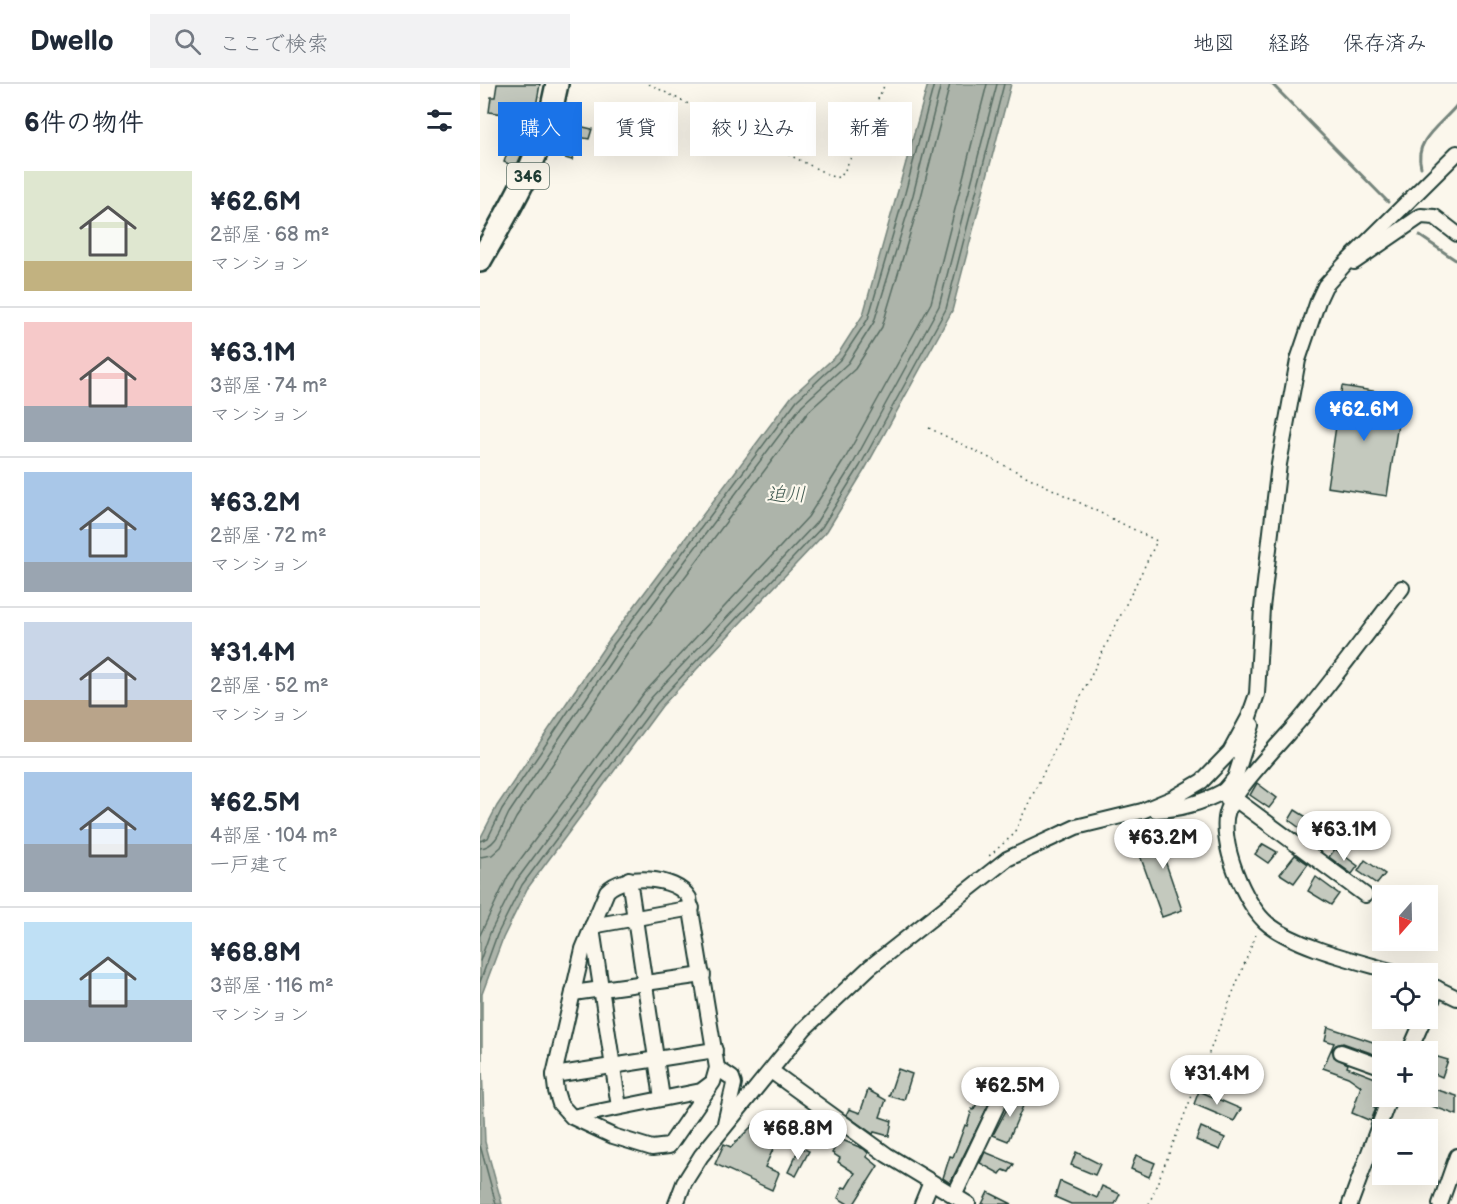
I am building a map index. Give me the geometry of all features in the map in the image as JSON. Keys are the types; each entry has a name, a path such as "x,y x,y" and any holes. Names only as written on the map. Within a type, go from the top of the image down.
{"highway":[{"name":"346","path":"480,261 537,157 557,84"}],"street":[{"path":"1372,965 1291,938 1262,919 1245,895 1230,850 1226,829 1235,778 1253,723 1273,507 1298,360 1322,293 1344,265 1457,153"},
{"path":"1344,265 1357,261 1421,216 1435,217 1457,234"},
{"path":"1230,799 1326,688 1402,588"},
{"path":"676,1204 692,1170 724,1126 804,1029 870,967 1007,859 1076,827 1142,811 1173,798 1202,781 1218,766 1241,734 1257,693"},
{"path":"1142,811 1182,808 1207,800 1230,799 1365,895"},
{"path":"629,879 662,1098"},
{"path":"629,879 679,886 685,891 693,908 717,1068 713,1082 669,1146 652,1148 613,1136 572,1117 560,1104 554,1075 583,949 608,891 614,884 629,879"},
{"path":"592,926 693,908"},
{"path":"592,926 620,1107"},
{"path":"573,993 703,975"},
{"path":"1438,988 1457,998"},
{"path":"554,1075 715,1050"},
{"path":"1341,1052 1372,1063"},
{"path":"717,1068 732,1078 734,1084 724,1126"},
{"path":"771,1071 887,1155 968,1204"},
{"path":"572,1117 701,1091 713,1082"},
{"path":"954,1196 1003,1093"},
{"path":"1350,1204 1386,1107"},
{"path":"1440,1204 1457,1156"},
{"path":"922,1204 931,1182"}],"path":[{"path":"649,84 835,178 841,177 844,172 885,84"},
{"path":"929,428 1156,541 1013,835 987,859"},
{"path":"1149,1204 1262,919"}],"water":[{"name":"迫川","path":"928,84 1011,84 952,311 865,469 827,531 662,706 527,889 503,938 482,994 485,1142 502,1204 480,1204 480,839 497,806 609,640 792,396 838,354 863,315 908,156 912,156 912,141"}],"building":[{"path":"497,84 540,84 537,102 498,102 498,113 489,112 491,97 495,97"},
{"path":"582,127 592,129 589,139 582,138"},
{"path":"506,156 521,156 516,167 504,162"},
{"path":"566,156 573,156 572,160 565,158"},
{"path":"1342,386 1392,394 1390,408 1400,410 1387,496 1327,487"},
{"path":"1257,783 1277,798 1269,808 1250,795"},
{"path":"1295,810 1308,818 1301,829 1289,820"},
{"path":"1196,826 1199,834 1161,849 1182,910 1162,917 1137,847"},
{"path":"1263,844 1277,852 1268,863 1255,854"},
{"path":"1335,849 1358,866 1352,874 1329,857"},
{"path":"1295,855 1308,864 1294,883 1280,874"},
{"path":"1365,860 1385,874 1377,884 1358,871"},
{"path":"1316,877 1339,894 1331,905 1308,891"},
{"path":"1328,1027 1372,1042 1372,1053 1343,1043 1336,1045 1332,1050 1334,1057 1348,1064 1347,1067 1372,1077 1372,1107 1376,1108 1371,1121 1352,1113 1361,1086 1348,1077 1323,1068 1334,1043 1325,1040"},
{"path":"1438,1057 1448,1060 1442,1077 1438,1075"},
{"path":"898,1069 912,1074 904,1100 889,1096"},
{"path":"986,1082 998,1086 950,1183 943,1178 950,1156 953,1157 972,1109 974,1110"},
{"path":"868,1090 886,1100 880,1117 892,1121 889,1136 874,1132 873,1134 846,1115 849,1109 860,1113"},
{"path":"1438,1090 1457,1096 1457,1115 1434,1107 1438,1107"},
{"path":"1199,1091 1241,1109 1234,1121 1194,1104"},
{"path":"1012,1093 1026,1099 1008,1141 993,1135 1009,1105"},
{"path":"754,1124 779,1136 765,1167 779,1173 772,1190 715,1164 724,1144 731,1147"},
{"path":"1201,1127 1225,1138 1220,1150 1196,1140"},
{"path":"840,1139 864,1149 868,1153 867,1157 878,1166 854,1204 848,1204 838,1198 843,1187 846,1188 855,1173 838,1162 840,1158 832,1153"},
{"path":"800,1147 809,1151 796,1176 788,1172"},
{"path":"985,1152 1014,1164 1009,1172 1003,1170 1000,1174 980,1163"},
{"path":"1076,1152 1100,1164 1095,1175 1071,1165"},
{"path":"1136,1155 1155,1163 1149,1177 1131,1169"},
{"path":"1060,1181 1097,1198 1102,1186 1120,1194 1115,1204 1071,1204 1055,1197"},
{"path":"988,1192 1012,1204 982,1204"}],"waterway":[{"path":"1272,84 1388,202"},
{"path":"1421,167 1421,149 1425,141 1457,105"},
{"path":"1420,236 1457,261"}]}
